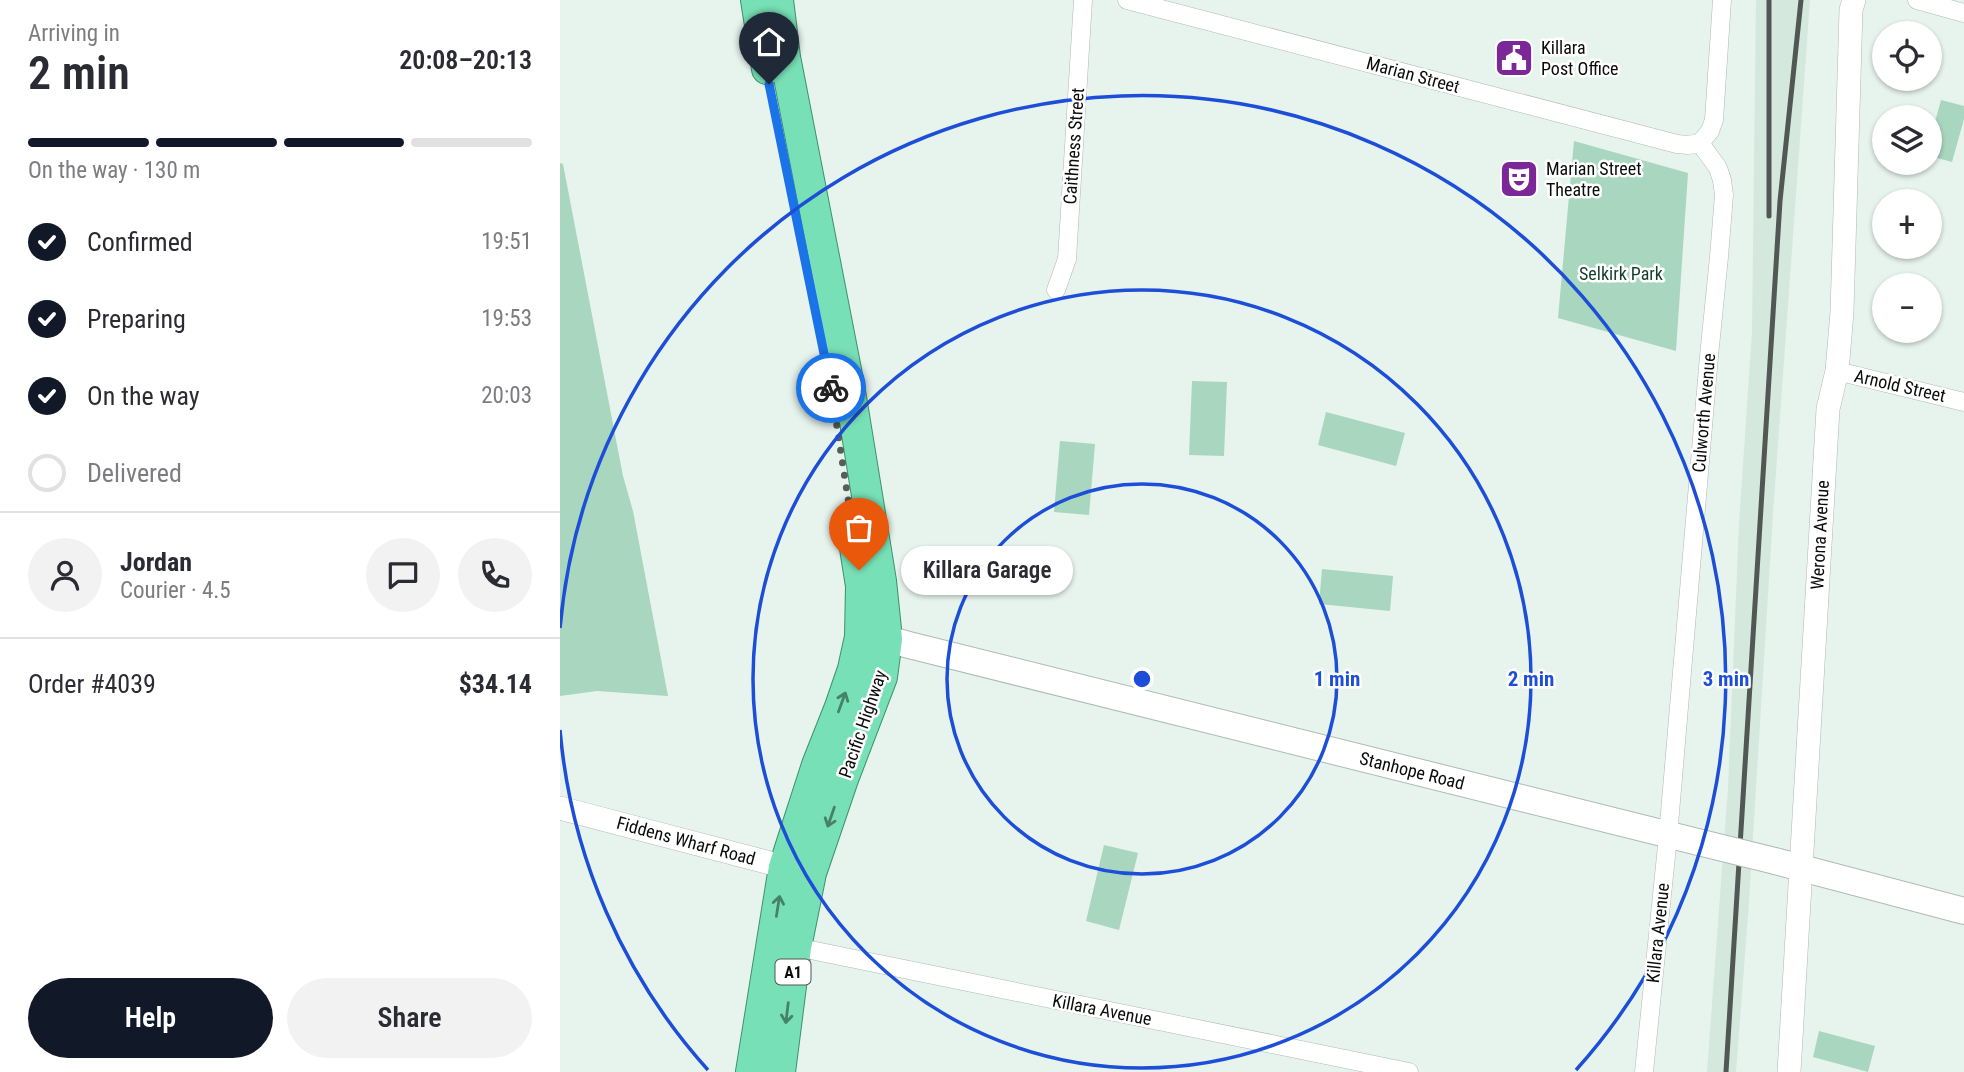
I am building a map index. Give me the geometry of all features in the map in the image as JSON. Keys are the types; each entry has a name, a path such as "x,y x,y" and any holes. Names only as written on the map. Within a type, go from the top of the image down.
{"highway":[{"name":"Pacific Highway","path":"751,1072 798,870 843,779 882,677 861,586 830,384 764,56 756,0"},
{"name":"Pacific Highway","path":"778,0 785,57 851,398 881,580 873,638"},
{"name":"Pacific Highway","path":"780,1072 796,947 798,870"}],"main road":[{"name":"Stanhope Road","path":"873,638 1668,836 1775,860 1964,911"}],"street":[{"name":"Caithness Street","path":"1056,290 1067,259 1083,0"},
{"name":"Marian Street","path":"1127,0 1677,144 1700,143"},
{"path":"1700,143 1710,131 1714,120 1722,0"},
{"name":"Werona Avenue","path":"1789,1072 1828,409 1837,371 1842,312 1851,10 1854,0"},
{"path":"1917,0 1964,13"},
{"name":"Culworth Avenue","path":"1668,836 1724,195 1723,180 1718,168 1700,143"},
{"name":"Arnold Street","path":"1837,371 1964,402"},
{"name":"Fiddens Wharf Road","path":"560,808 798,870"},
{"name":"Killara Avenue","path":"1644,1072 1668,836"},
{"name":"Killara Avenue","path":"796,947 1409,1072"}],"shaded area":[{"path":"1756,0 1810,0 1736,1072 1707,1072 1728,788 1739,524 1752,332"}],"green space":[{"path":"1941,100 1964,106 1964,119 1952,162 1942,159 1942,105 1940,105"},
{"name":"Selkirk Park","path":"1574,141 1688,173 1676,351 1558,318"},
{"path":"560,163 563,164 668,696 597,691 560,696"},
{"path":"1192,381 1227,382 1224,456 1189,455"},
{"path":"1326,412 1405,433 1396,466 1318,445"},
{"path":"1060,441 1095,444 1089,515 1054,512"},
{"path":"1322,569 1393,576 1390,611 1319,604"},
{"path":"1104,845 1138,853 1119,930 1086,921"},
{"path":"1819,1031 1875,1046 1868,1072 1813,1057"}],"railway":[{"path":"1769,0 1769,216"},
{"path":"1726,1072 1780,201 1801,0"}],"way so far":[{"path":"831,388 859,570"}],"place":[{"name":"Killara Post Office","path":"1514,58"},
{"name":"Marian Street Theatre","path":"1519,179"},
{"name":"Killara Garage","path":"859,570"}],"route":[{"path":"769,84 831,388"}]}
